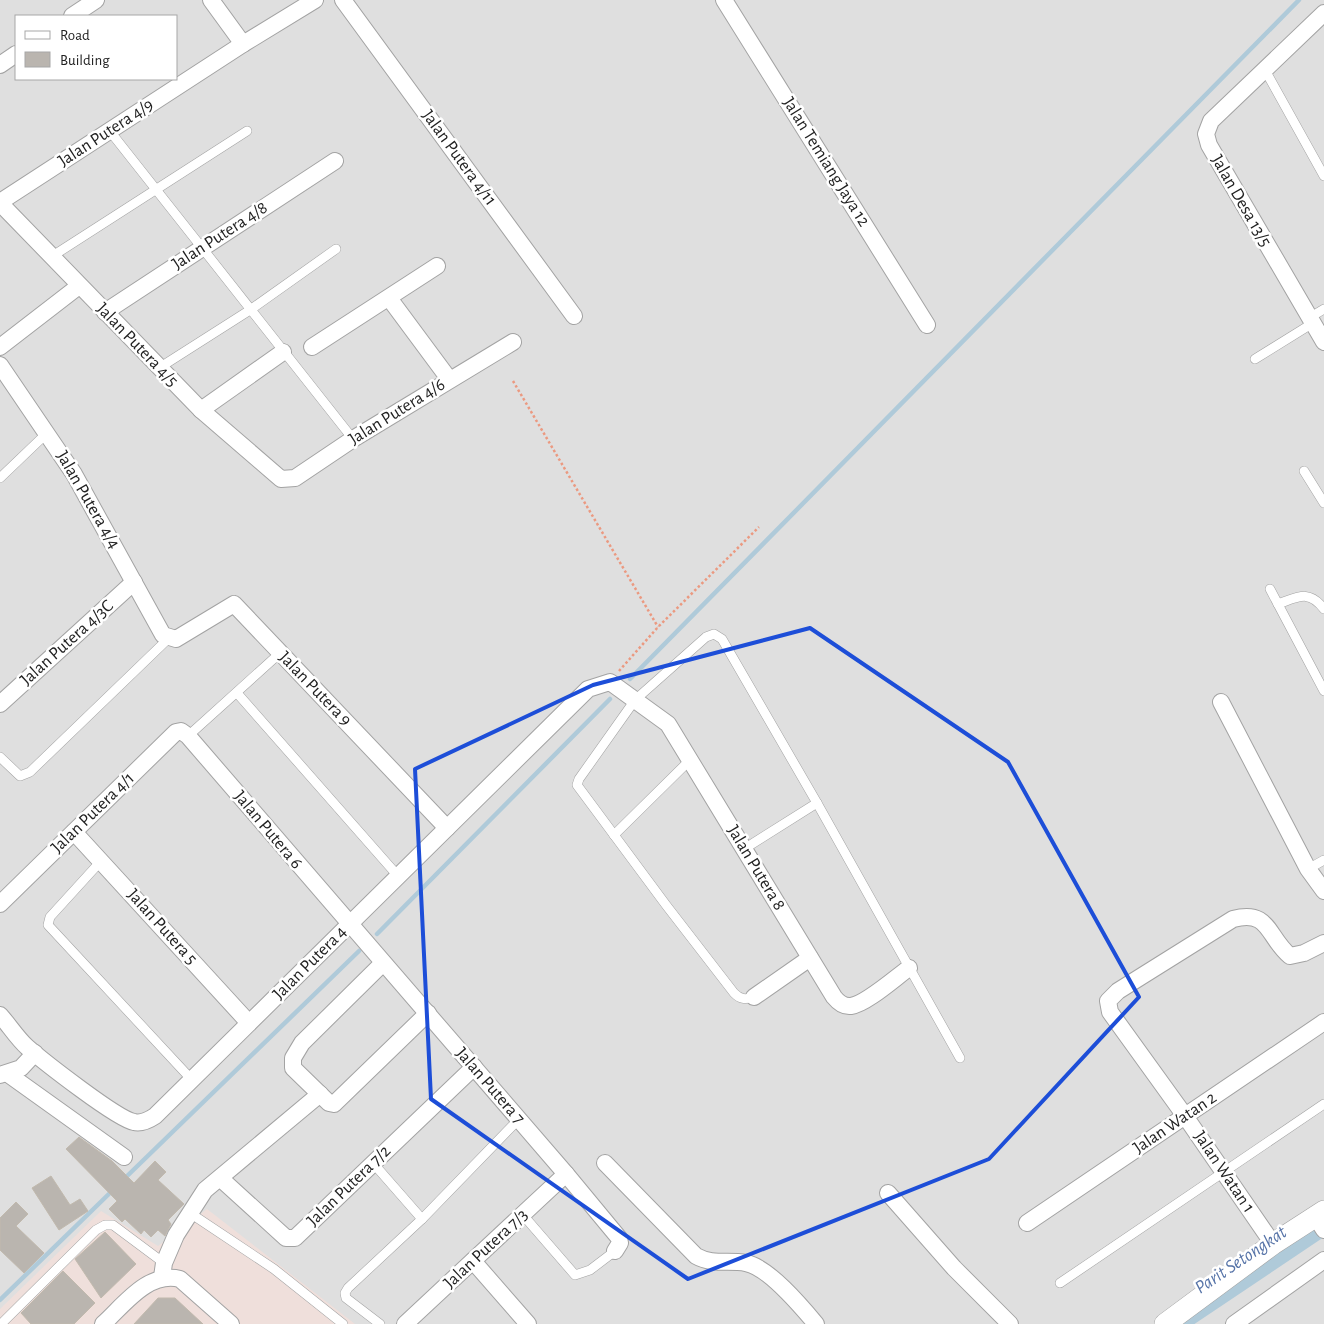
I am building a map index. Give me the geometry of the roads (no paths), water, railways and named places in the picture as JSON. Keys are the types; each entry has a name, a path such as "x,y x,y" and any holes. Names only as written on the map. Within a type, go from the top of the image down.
{"street":[{"path":"74,15 96,0"},
{"path":"211,0 243,44"},
{"name":"Jalan Putera 4/9","path":"0,202 243,44 315,0"},
{"name":"Jalan Putera 4/11","path":"344,0 574,316"},
{"name":"Jalan Temiang Jaya 12","path":"724,0 927,325"},
{"path":"1265,70 1324,14"},
{"path":"0,65 15,55"},
{"name":"Jalan Desa 13/5","path":"1265,70 1212,121 1206,134 1209,145 1324,342"},
{"name":"Jalan Putera 4/8","path":"106,312 335,161"},
{"name":"Jalan Putera 4/5","path":"0,202 200,410 281,479"},
{"path":"312,347 437,266"},
{"path":"0,347 79,286"},
{"path":"389,298 449,379"},
{"name":"Jalan Putera 4/6","path":"281,479 295,478 449,379 513,342"},
{"path":"200,410 283,352"},
{"name":"Jalan Putera 4/4","path":"0,365 74,474 160,632 169,638"},
{"name":"Jalan Putera 4/3C","path":"0,704 134,582"},
{"name":"Jalan Putera 9","path":"169,638 176,639 234,604 447,828"},
{"name":"Jalan Putera 4","path":"0,1014 26,1046 115,1113 134,1122 146,1122 155,1116 192,1080 588,689 610,682"},
{"name":"Jalan Putera 8","path":"610,682 668,724 834,997 841,1004 850,1006 861,1002 908,968"},
{"path":"1221,702 1308,869 1324,891"},
{"name":"Jalan Putera 4/1","path":"0,904 176,732 182,731 188,736"},
{"name":"Jalan Putera 6","path":"188,736 349,924"},
{"name":"Jalan Putera 5","path":"74,832 249,1023"},
{"name":"Jalan Watan 1","path":"1273,1244 1186,1116 1110,1012 1108,1001 1118,992 1233,919 1248,915 1257,918 1266,925 1282,949 1290,956 1304,953 1324,943"},
{"name":"Jalan Putera 7","path":"349,924 428,1013 619,1238 620,1243 615,1252"},
{"path":"754,997 810,958"},
{"path":"383,963 302,1043 293,1058 293,1068 329,1103 334,1104 428,1013"},
{"name":"Jalan Watan 2","path":"1027,1223 1324,1022"},
{"path":"4,1074 21,1068 35,1053"},
{"name":"Jalan Putera 7/2","path":"220,1178 286,1238 290,1239 299,1235 474,1067"},
{"path":"4,1074 124,1157"},
{"path":"110,1322 144,1286 163,1270 176,1235 206,1190 320,1094"},
{"path":"605,1163 696,1256 705,1261 754,1265 796,1301 816,1324"},
{"name":"Jalan Putera 7/3","path":"405,1324 566,1174"},
{"path":"888,1193 954,1268 1010,1324"},
{"path":"1165,1324 1273,1244 1321,1221"},
{"path":"1234,1324 1324,1260"},
{"path":"473,1261 528,1324"},
{"path":"163,1270 180,1279 231,1324"}],"lane":[{"path":"1265,70 1324,176"},
{"path":"110,130 353,439"},
{"path":"51,257 247,131"},
{"path":"159,368 250,310 336,249"},
{"path":"1255,359 1324,309"},
{"path":"0,478 47,433"},
{"path":"1304,471 1324,503"},
{"path":"1270,589 1324,691"},
{"path":"1278,604 1299,596 1309,596 1316,598 1324,609"},
{"path":"754,997 746,999 734,993 577,785 579,779 635,700 706,636 714,634 722,639 817,803 960,1058"},
{"path":"0,757 20,776 30,772 169,638"},
{"path":"188,736 280,653"},
{"path":"237,693 398,876"},
{"path":"614,835 690,760"},
{"path":"744,849 817,803"},
{"path":"1308,869 1324,860"},
{"path":"101,861 50,917 48,925 192,1080"},
{"path":"1060,1283 1324,1104"},
{"path":"380,1324 346,1298 345,1293 519,1119"},
{"path":"373,1163 422,1218"},
{"path":"190,1212 274,1269 343,1324"},
{"path":"523,1215 575,1275 590,1270 615,1252"},
{"path":"6,1322 96,1230 106,1225 112,1225 163,1270"}],"waterway":[{"path":"630,679 1299,0"},
{"path":"377,934 610,699"},
{"path":"123,1180 359,951"},
{"path":"0,1300 113,1190"},
{"name":"Parit Setongkat","path":"1184,1322 1324,1228"}]}
